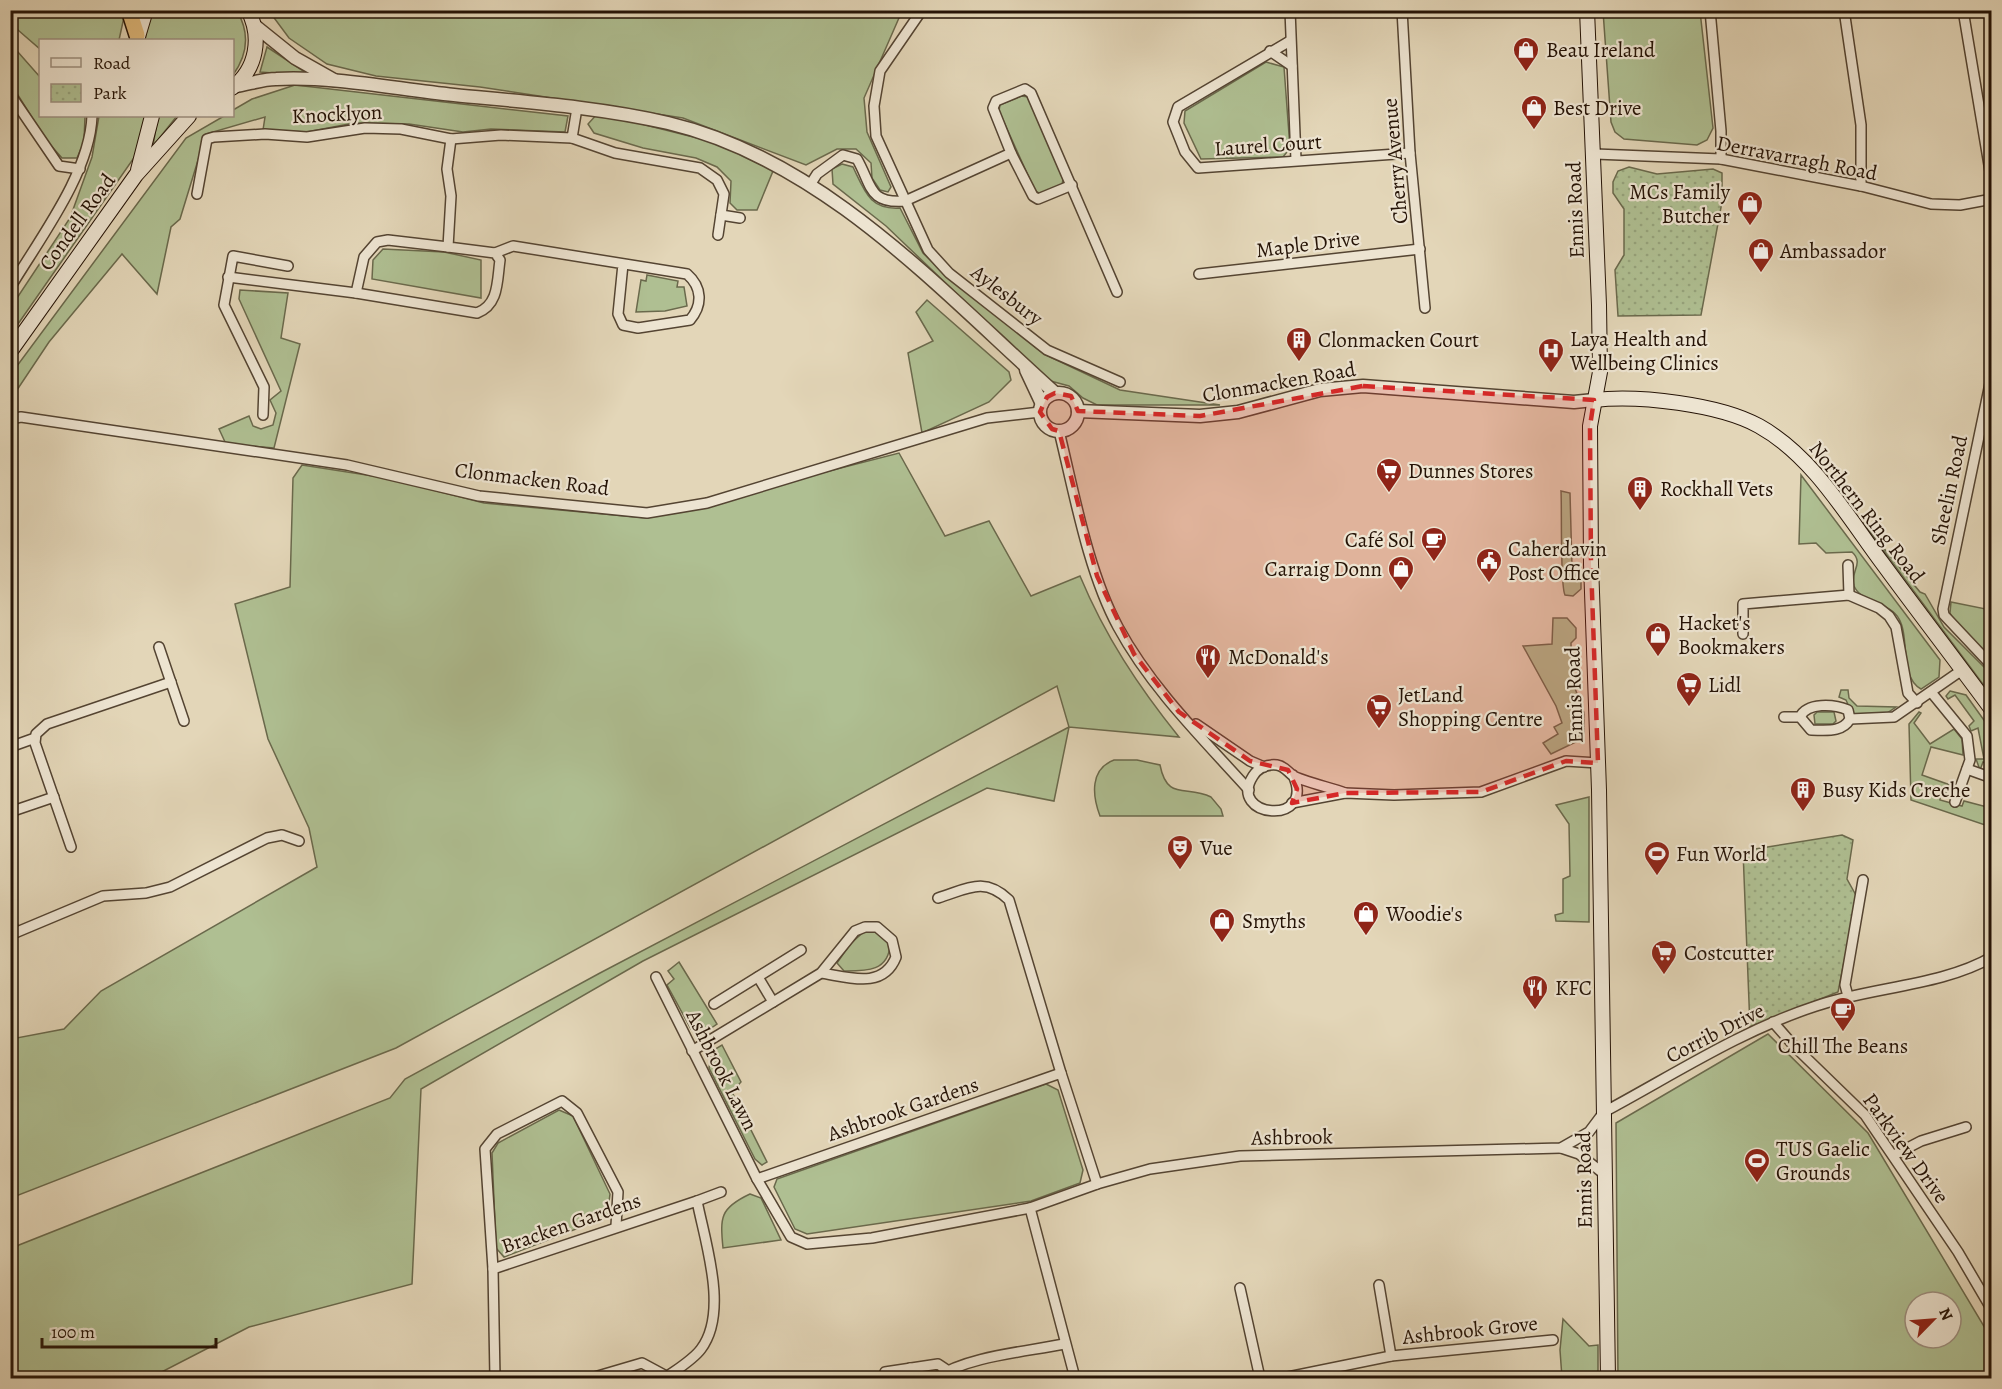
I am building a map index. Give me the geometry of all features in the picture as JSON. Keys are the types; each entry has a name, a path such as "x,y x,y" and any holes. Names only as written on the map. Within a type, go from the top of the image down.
{"highway":[{"path":"129,10 137,38"}],"main road":[{"path":"137,38 146,10"},
{"path":"234,87 248,71 256,52 254,25 248,10"},
{"name":"Ennis Road","path":"1587,10 1594,154 1600,372 1590,426 1590,564 1598,763 1608,1378"},
{"path":"136,175 148,138 152,117"},
{"path":"136,175 188,117"},
{"name":"Condell Road","path":"10,352 136,175"},
{"name":"Northern Ring Road","path":"1594,400 1622,397 1709,409 1758,426 1791,450 1825,485 1992,710"}],"street":[{"name":"Aylesbury","path":"922,10 880,71 874,106 876,136 928,250 949,273 1047,350 1120,382"},
{"path":"1290,10 1296,160"},
{"name":"Cherry Avenue","path":"1402,10 1410,153 1425,308"},
{"path":"1710,10 1721,131 1721,159"},
{"path":"1845,10 1861,125 1861,186"},
{"path":"1963,10 1992,183"},
{"path":"254,25 295,58 334,80"},
{"name":"Laurel Court","path":"1290,41 1178,107 1173,122 1185,152 1198,168 1410,153"},
{"path":"1270,51 1292,66"},
{"path":"234,87 274,79 334,80 377,87 577,108 668,123 722,140 772,161 860,220 1025,366 1055,393 1071,396 1078,411 1071,427 1059,431 1046,425 1025,366"},
{"path":"1072,185 1038,199 1033,196 1011,153 993,108 996,101 1025,89 1031,93 1072,185 1117,292"},
{"path":"10,94 59,166 80,170"},
{"path":"572,138 577,108"},
{"path":"10,288 80,170 92,133 92,117"},
{"name":"Knocklyon","path":"197,194 207,139 214,137 265,134 307,137 365,128 401,129 451,139 501,135 572,138 615,153 700,168 717,180 724,194 718,236"},
{"path":"448,247 451,196 447,169 451,139"},
{"path":"810,185 831,161 843,155 857,159 873,194 888,202 905,201 1011,153"},
{"name":"Derravarragh Road","path":"1594,154 1721,159 1861,186 1931,204 1960,205 1992,199"},
{"path":"721,215 740,218"},
{"path":"356,293 364,257 377,242 388,240 495,253 513,246 687,274 695,281 700,294 698,310 690,320 638,328 623,325 618,314 623,264"},
{"name":"Maple Drive","path":"1199,274 1420,249"},
{"path":"228,277 356,293 477,313 488,309 494,302 500,261 495,253"},
{"path":"263,416 264,387 224,304 228,277 233,256 288,266"},
{"name":"Sheelin Road","path":"1992,375 1943,609 1944,615 1992,666"},
{"name":"Clonmacken Road","path":"1078,411 1200,416 1238,412 1320,390 1363,386 1574,402 1594,400"},
{"path":"1041,408 1047,397 1055,393"},
{"name":"Clonmacken Road","path":"10,419 21,417 347,465 479,496 647,513 707,503 987,418 1041,408"},
{"path":"1059,431 1097,576 1117,625 1140,662 1179,712 1249,790 1252,801 1264,811 1279,812 1292,803 1345,793 1394,795 1481,792 1566,761 1598,763"},
{"path":"1848,565 1849,595"},
{"path":"1743,634 1743,604 1849,595 1889,615 1896,627 1908,693 1917,702"},
{"path":"159,647 184,722"},
{"path":"1850,719 1885,720 1894,717 1962,670"},
{"path":"10,747 35,738 41,728 47,724 171,682"},
{"path":"1932,692 1967,736 1970,760 1955,802"},
{"path":"1784,717 1800,717 1811,730 1838,730 1850,719 1848,710 1840,706 1810,707 1803,711 1800,717"},
{"path":"1179,712 1215,738 1264,767"},
{"path":"35,738 71,847"},
{"path":"1249,790 1255,773 1264,767 1281,766 1293,775 1345,793"},
{"path":"1966,769 1992,778"},
{"path":"1292,803 1297,789 1293,775"},
{"path":"10,812 54,797"},
{"path":"10,918 13,934 103,896 146,893 170,887 267,838 282,835 299,841"},
{"path":"1848,996 1845,985 1863,880"},
{"path":"938,898 979,885 996,888 1009,900 1097,1184"},
{"path":"692,1051 821,973 855,931 865,927 877,927 887,933 896,950 894,963 885,973 869,980 821,973"},
{"path":"714,1004 801,950"},
{"name":"Corrib Drive","path":"1604,1112 1773,1022 1848,996 1934,978 1980,964 1992,957"},
{"name":"Ashbrook Lawn","path":"656,977 757,1179"},
{"path":"758,977 773,1002"},
{"name":"Parkview Drive","path":"1773,1022 1865,1115 1958,1252 1991,1309"},
{"name":"Ashbrook Gardens","path":"757,1179 1061,1073"},
{"path":"493,1269 485,1149 496,1134 562,1101 578,1113 618,1192 616,1226"},
{"name":"Ashbrook","path":"1561,1148 1589,1132 1604,1112"},
{"path":"1894,1155 1921,1141 1966,1127"},
{"name":"Ashbrook","path":"757,1179 791,1237 807,1244 872,1238 1030,1208 1097,1184 1150,1170 1240,1156 1561,1148 1579,1154 1604,1174"},
{"name":"Bracken Gardens","path":"495,1378 493,1269 721,1192"},
{"path":"591,1378 642,1363 667,1378 701,1350 711,1330 715,1292 698,1201"},
{"path":"1030,1208 1064,1344 1075,1378"},
{"name":"Ashbrook Grove","path":"1379,1285 1391,1356"},
{"path":"1240,1288 1260,1378"},
{"name":"Ashbrook Grove","path":"1283,1378 1391,1356 1553,1340"},
{"path":"935,1378 947,1370 1064,1344"},
{"path":"885,1372 938,1364 947,1370"},
{"path":"910,1368 922,1378"}],"highlighted area":[{"path":"1363,386 1594,400 1590,426 1591,564 1598,763 1566,761 1481,792 1345,793 1292,803 1297,789 1288,770 1250,761 1179,712 1134,654 1097,576 1059,431 1052,429 1040,412 1047,397 1055,393 1071,396 1078,411 1200,416"}],"green space":[{"path":"10,11 121,11 124,17 119,39 39,39 39,48 11,24"},
{"path":"154,11 237,11 244,27 246,43 242,59 234,73 234,39 145,39 149,18"},
{"path":"269,11 902,11 864,98 867,132 891,187 888,192 880,190 872,178 871,163 856,149 837,149 806,165 683,118 480,87 376,76 327,64 289,38"},
{"path":"1603,11 1700,11 1713,128 1707,140 1697,145 1624,139 1615,132 1611,122"},
{"path":"10,43 39,76 39,117 85,117 84,142 77,158 62,158 46,140 11,84"},
{"path":"267,47 311,76 260,72"},
{"path":"1266,62 1284,67 1290,148 1283,157 1201,159 1184,123 1185,111"},
{"path":"295,85 568,116 565,132 491,129 463,132 409,124 354,123 307,132 263,130 265,117 206,134 180,219 171,227 157,294 122,254 49,342 11,399 11,374 186,138 222,117 234,117 234,109 252,99"},
{"path":"1021,96 1029,97 1063,178 1062,186 1041,194 1035,191 999,111 1000,105"},
{"path":"598,113 717,143 773,171 757,210 737,210 730,203 731,181 717,167 696,158 643,148 594,133 588,124"},
{"path":"99,117 148,117 145,142 11,334 11,307 70,218 92,157"},
{"path":"158,117 176,117 153,146"},
{"path":"842,164 853,167 865,191 875,202 890,208 900,208 923,253 950,279 1044,354 1120,390 1220,405 1097,405 1083,398 1069,386 1047,380 886,226 833,184 832,169"},
{"path":"1629,167 1657,174 1713,169 1722,173 1722,202 1701,315 1618,316 1615,270 1624,255 1624,209 1613,193 1613,182 1618,171"},
{"path":"383,249 444,252 481,260 481,298 372,279 373,260"},
{"path":"647,275 678,281 677,287 684,287 687,306 665,311 636,312 641,280 646,281"},
{"path":"240,290 288,293 281,338 300,344 274,448 226,444 219,429 249,416 253,426 261,429 273,425 276,413 270,400 281,391 239,299"},
{"path":"927,300 1009,372 1011,380 989,402 922,433 908,353 933,341 916,312"},
{"path":"899,453 945,536 989,521 1031,596 1080,576 1100,619 1124,660 1179,737 1069,727 1057,686 396,1048 11,1198 11,1039 64,1029 101,991 317,867 309,828 268,739 235,604 290,587 293,478 302,465 386,478 484,503 647,518"},
{"path":"1801,475 1940,660 1939,677 1921,689 1914,683 1907,667 1904,636 1899,619 1889,609 1863,596 1854,586 1856,556 1852,552 1826,553 1816,543 1799,544"},
{"path":"1561,491 1570,493 1572,567 1581,578 1581,589 1573,596 1565,595 1563,589"},
{"path":"1863,523 1920,592 1925,594 1944,627 1991,674 1991,695"},
{"path":"1951,602 1991,610 1991,659 1953,619 1950,613"},
{"path":"1553,618 1567,618 1576,628 1576,638 1571,643 1572,680 1584,713 1584,733 1578,741 1551,754 1543,743 1558,734 1554,727 1562,723 1556,706 1523,646 1552,644"},
{"path":"1841,690 1848,690 1849,698 1857,706 1896,707 1887,713 1852,714 1846,700 1839,697"},
{"path":"1950,691 1966,695 1991,730 1991,765 1983,762 1980,770 1976,759 1984,759 1978,728 1971,731 1969,726 1974,721 1955,695 1948,699 1946,696"},
{"path":"1817,712 1834,712 1836,721 1833,724 1815,724 1814,715"},
{"path":"1919,712 1921,713 1914,723 1930,744 1954,729 1962,739 1963,755 1931,747 1922,775 1953,786 1950,791 1940,795 1940,800 1962,806 1964,801 1991,808 1991,827 1911,800 1909,724"},
{"path":"1069,727 1054,801 987,788 643,961 421,1089 412,1284 249,1327 150,1378 11,1378 10,1253 19,1245 390,1098 405,1079 600,973"},
{"path":"1114,760 1137,760 1160,765 1167,784 1179,790 1211,797 1221,809 1223,816 1100,816 1095,800 1097,776 1106,764"},
{"path":"1589,797 1589,922 1556,921 1555,915 1563,913 1563,879 1570,876 1569,824 1556,805"},
{"path":"1842,835 1853,840 1847,879 1857,897 1838,992 1750,1027 1743,851"},
{"path":"866,930 874,931 890,944 889,953 881,965 875,968 844,971 837,963 850,944"},
{"path":"679,962 717,1024 704,1033 691,1029 667,985 674,979 668,971"},
{"name":"TUS Gaelic Grounds","path":"1768,1034 1868,1133 1962,1290 1903,1290 1903,1350 1963,1350 1963,1291 1991,1338 1991,1378 1618,1378 1616,1123"},
{"path":"722,1045 741,1082 732,1092 767,1162 762,1165 755,1159 709,1068 712,1051"},
{"path":"1046,1084 1058,1090 1083,1170 1080,1183 1031,1201 807,1234 795,1229 774,1187 777,1179"},
{"path":"559,1110 573,1116 610,1194 607,1217 504,1257 496,1248 492,1153 498,1143"},
{"path":"750,1194 761,1198 781,1240 723,1248 722,1221 727,1209"},
{"path":"1563,1319 1589,1346 1598,1345 1598,1378 1562,1378 1560,1350"}],"place":[{"name":"Beau Ireland","path":"1526,73"},
{"name":"Best Drive","path":"1534,131"},
{"name":"MCs Family Butcher","path":"1750,227"},
{"name":"Ambassador","path":"1761,274"},
{"name":"Clonmacken Court","path":"1299,363"},
{"name":"Laya Health and Wellbeing Clinics","path":"1551,374"},
{"name":"Dunnes Stores","path":"1389,494"},
{"name":"Rockhall Vets","path":"1640,512"},
{"name":"Café Sol","path":"1434,563"},
{"name":"Caherdavin Post Office","path":"1489,584"},
{"name":"Carraig Donn","path":"1401,592"},
{"name":"Hacket's Bookmakers","path":"1658,658"},
{"name":"McDonald's","path":"1208,680"},
{"name":"Lidl","path":"1689,708"},
{"name":"JetLand Shopping Centre","path":"1379,730"},
{"name":"Busy Kids Creche","path":"1803,813"},
{"name":"Vue","path":"1180,871"},
{"name":"Fun World","path":"1657,877"},
{"name":"Woodie's","path":"1366,937"},
{"name":"Smyths","path":"1222,944"},
{"name":"Costcutter","path":"1664,976"},
{"name":"KFC","path":"1535,1011"},
{"name":"Chill The Beans","path":"1843,1033"},
{"name":"TUS Gaelic Grounds","path":"1757,1184"}]}
